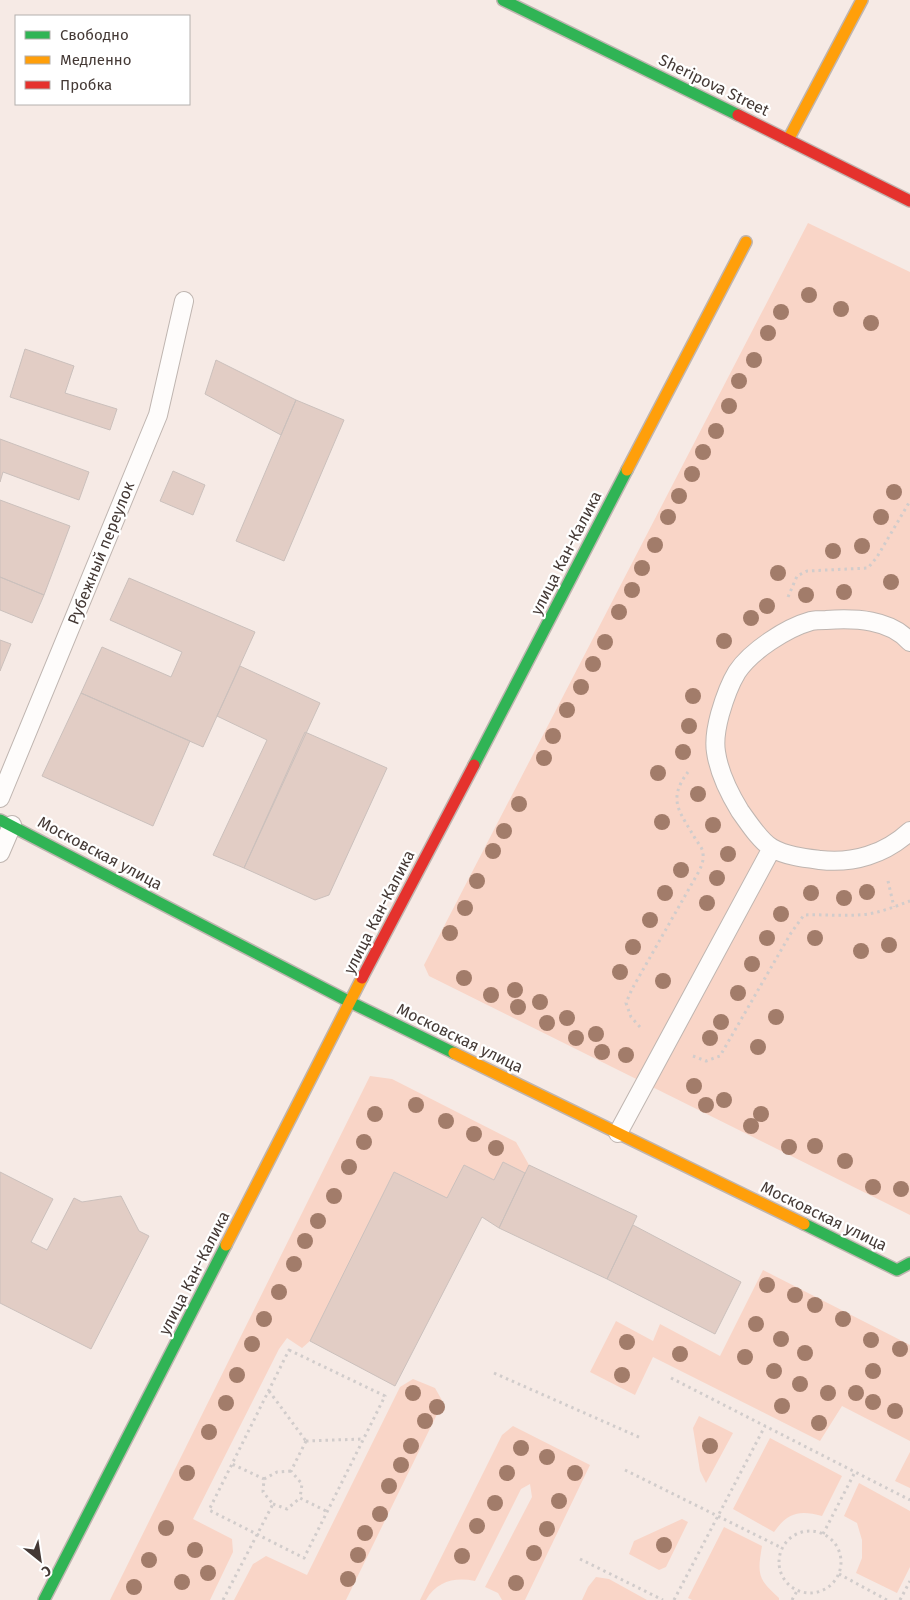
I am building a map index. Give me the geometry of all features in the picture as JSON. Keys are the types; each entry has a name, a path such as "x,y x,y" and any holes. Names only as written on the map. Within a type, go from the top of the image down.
{"street":[{"name":"Sheripova Street","path":"503,0 910,201"},
{"path":"788,140 862,0"},
{"name":"улица Кан-Калика","path":"44,1600 350,1002 746,242"},
{"name":"Московская улица","path":"6,822 350,1002 897,1270 910,1263"}],"lane":[{"name":"Рубежный переулок","path":"0,798 158,416 184,301"},
{"path":"907,630 844,618 811,621 782,633 758,650 738,671 725,697 718,724 715,750 722,778 733,801 749,825 772,848 797,857 851,861 882,851 910,831"},
{"path":"0,853 6,822"},
{"path":"618,1133 772,848"}],"path":[{"path":"782,633 786,600 797,576 807,571 868,568 877,557 910,501"},
{"path":"289,1350 384,1396 304,1558 209,1510 269,1391 289,1350"},
{"path":"494,1373 641,1438"},
{"path":"671,1378 910,1500"},
{"path":"269,1391 306,1441"},
{"path":"674,1600 765,1426"},
{"path":"306,1441 363,1439"},
{"path":"291,1471 306,1441"},
{"path":"232,1464 264,1479"},
{"path":"625,1470 782,1548"},
{"path":"264,1479 277,1472 291,1471"},
{"path":"264,1479 264,1492 273,1504 287,1509 300,1498 302,1484 291,1471"},
{"path":"823,1534 855,1472"},
{"path":"300,1498 328,1512"},
{"path":"223,1600 273,1504"},
{"path":"807,1531 823,1534 835,1543 840,1553 841,1564 839,1574 834,1583 826,1589 807,1594 797,1591 782,1578 779,1558 782,1548 796,1534 807,1531"},
{"path":"580,1559 663,1600"},
{"path":"839,1574 887,1600"},
{"path":"900,1600 910,1581"},
{"path":"792,1600 797,1591"}],"shaded area":[{"path":"808,223 910,272 910,1215 429,976 424,965"},
{"path":"370,1076 392,1079 516,1142 529,1165 525,1173 503,1162 494,1180 464,1165 447,1198 394,1172 310,1341 302,1348 287,1338 279,1349 193,1519 232,1539 233,1552 210,1600 110,1600"},
{"path":"763,1270 910,1345 910,1441 842,1406 820,1441 653,1357 635,1395 590,1372 616,1321 653,1341 660,1324 720,1356"},
{"path":"413,1379 435,1388 443,1402 346,1600 234,1600 253,1564 266,1556 307,1575 400,1387"},
{"path":"699,1416 733,1433 706,1483 700,1471 693,1428"},
{"path":"513,1426 590,1465 525,1600 502,1600 498,1593 485,1587 532,1497 530,1484 521,1489 475,1581 454,1580 447,1582 435,1588 426,1600 420,1600 502,1435"},
{"path":"770,1438 842,1476 822,1516 807,1513 795,1514 784,1520 774,1532 733,1509"},
{"path":"910,1452 910,1488 895,1481"},
{"path":"859,1483 910,1511 910,1567 897,1593 856,1573 862,1558 862,1540 857,1523 844,1516"},
{"path":"682,1519 688,1522 666,1567 659,1570 629,1554 634,1541"},
{"path":"724,1527 762,1546 761,1576 779,1600 692,1600 688,1598"},
{"path":"596,1577 609,1579 647,1600 582,1600 588,1587"}],"building":[{"path":"25,349 74,366 65,393 117,409 110,430 10,397"},
{"path":"216,360 296,400 281,435 205,394"},
{"path":"296,400 344,420 284,561 236,541"},
{"path":"0,439 89,472 79,500 3,472 0,482"},
{"path":"173,471 205,485 193,515 160,501"},
{"path":"0,500 70,526 44,595 0,577"},
{"path":"0,577 44,595 32,623 0,610"},
{"path":"129,578 255,632 203,747 81,693 102,647 171,677 182,652 110,620"},
{"path":"0,640 11,644 0,671"},
{"path":"240,666 320,703 244,868 213,855 267,740 217,716"},
{"path":"81,693 190,741 153,826 42,776"},
{"path":"305,732 387,768 329,895 315,900 244,868"},
{"path":"503,1162 525,1173 499,1228 482,1217 395,1386 310,1341 394,1172 447,1198 464,1165 494,1180"},
{"path":"529,1165 637,1216 607,1279 499,1228"},
{"path":"0,1172 53,1199 31,1242 47,1250 74,1198 82,1202 121,1196 139,1231 149,1236 91,1349 0,1303"},
{"path":"633,1225 741,1282 715,1334 607,1279"}],"traffic: fast":[{"path":"503,0 738,115"},
{"path":"474,765 627,470"},
{"path":"0,820 350,1002 454,1053"},
{"path":"804,1224 897,1270 910,1263"},
{"path":"44,1600 226,1245"}],"traffic: slow":[{"path":"788,140 862,0"},
{"path":"627,470 746,242"},
{"path":"226,1245 362,978"},
{"path":"454,1053 804,1224"}],"traffic: jam":[{"path":"738,115 910,201"},
{"path":"362,978 474,765"}]}
